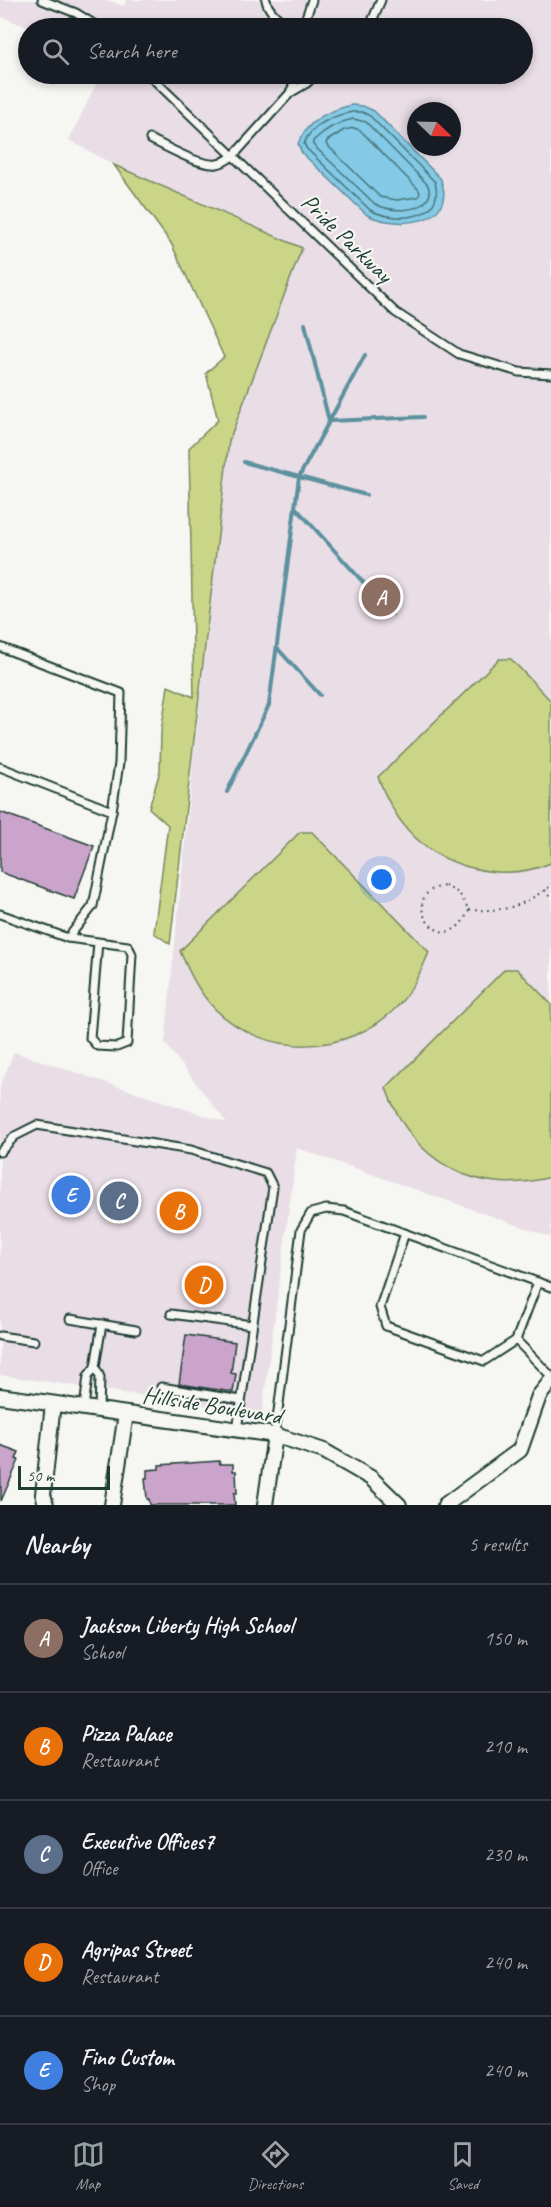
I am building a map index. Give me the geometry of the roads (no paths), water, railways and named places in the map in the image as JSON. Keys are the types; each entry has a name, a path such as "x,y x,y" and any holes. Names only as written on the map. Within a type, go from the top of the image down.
{"street":[{"path":"445,1505 520,1450 539,1396 551,1381"},
{"name":"Hillside Boulevard","path":"0,1396 275,1435 333,1456 371,1478 399,1505"},
{"path":"46,1505 43,1494 53,1404"},
{"path":"112,1505 126,1414"},
{"path":"265,1505 275,1435"}],"lane":[{"path":"42,0 84,18"},
{"path":"266,0 266,5 279,18"},
{"path":"307,18 312,0"},
{"path":"373,18 381,0"},
{"name":"Pride Parkway","path":"159,84 395,312 459,354 519,372 551,374"},
{"path":"290,93 294,84"},
{"path":"150,139 203,163 224,162 234,155 290,93 305,84"},
{"path":"0,647 121,693 119,763 112,812 93,906 68,938"},
{"path":"0,767 112,812"},
{"path":"0,914 68,938 98,942 128,946 132,954 127,1043 117,1047 97,1046 90,1038 98,942"},
{"path":"0,1152 15,1136 37,1125 190,1150 266,1173 273,1187 237,1430"},
{"path":"275,1435 301,1230 310,1213 326,1209 344,1211 551,1287"},
{"path":"405,1233 380,1307 386,1326 484,1361 516,1340 538,1282"},
{"path":"171,1314 252,1325"},
{"path":"70,1319 136,1330"},
{"path":"84,1408 88,1376 95,1367 102,1324"},
{"path":"0,1336 34,1341"},
{"path":"516,1340 551,1376"},
{"path":"95,1367 100,1377 99,1410"},
{"path":"160,1387 241,1400"}],"water":[{"path":"352,105 363,106 374,111 407,144 407,156 418,156 441,179 444,193 441,205 435,213 413,222 388,221 367,215 302,153 298,144 307,129 327,113"}],"waterway":[{"path":"305,324 329,421 423,417"},
{"path":"227,792 269,705 299,477 365,355"},
{"path":"244,462 366,495"},
{"path":"296,508 392,614"},
{"path":"278,649 320,695"}],"place":[{"name":"Jackson Liberty High School","path":"381,597"},
{"name":"Fino Custom","path":"71,1195"},
{"name":"Executive Offices7","path":"119,1201"},
{"name":"Pizza Palace","path":"179,1211"},
{"name":"Agripas Street","path":"204,1285"}]}
